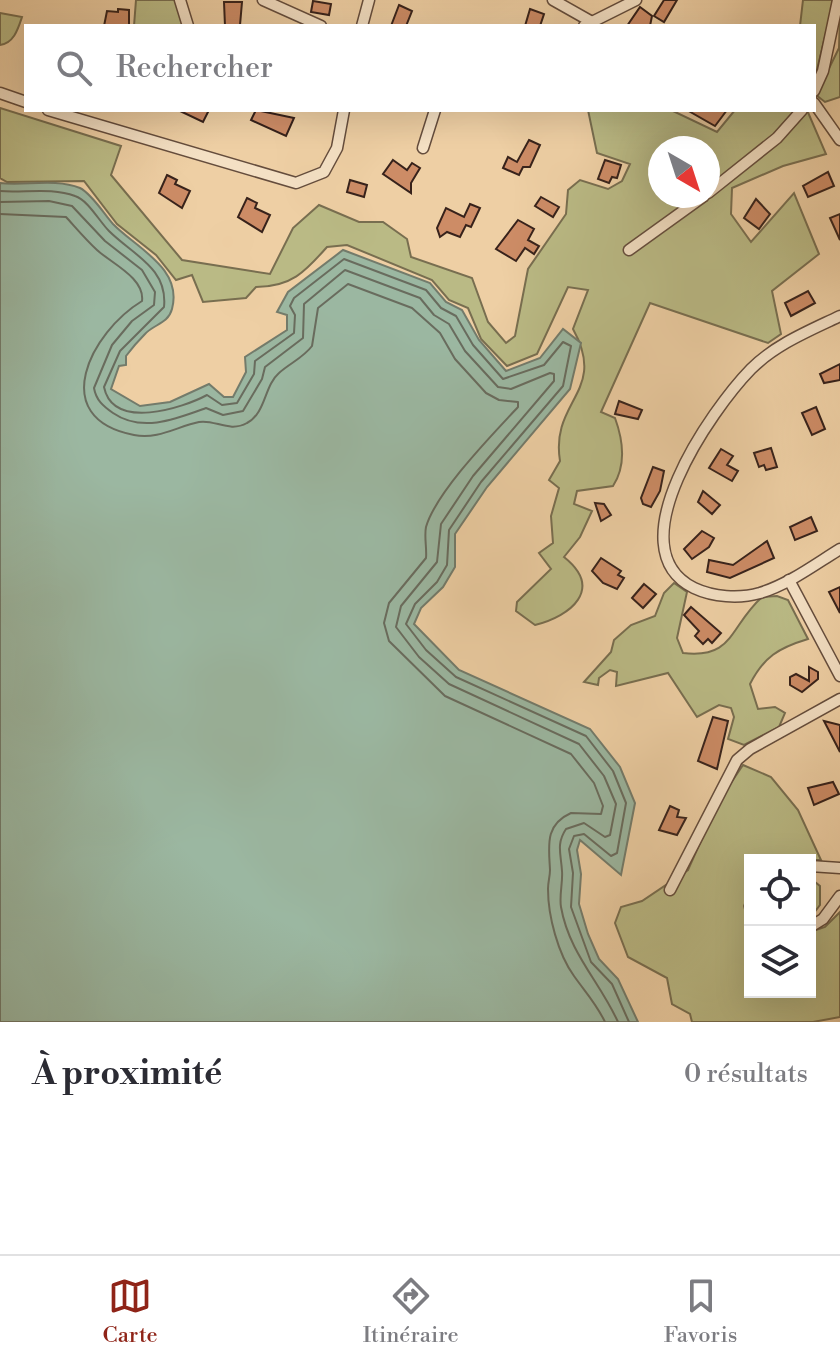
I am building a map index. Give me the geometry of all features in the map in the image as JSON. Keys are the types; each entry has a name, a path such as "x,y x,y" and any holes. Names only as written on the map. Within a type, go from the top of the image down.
{"street":[{"path":"180,0 187,24"},
{"path":"263,0 317,24"},
{"path":"363,24 369,0"},
{"path":"553,0 588,24 636,0"},
{"path":"816,87 823,71 838,0"},
{"path":"0,93 24,101"},
{"path":"816,106 840,140"},
{"path":"55,112 296,183 324,172 337,148 344,112"},
{"path":"423,148 434,112"},
{"path":"720,183 777,138 800,112"},
{"path":"629,250 687,208"},
{"path":"840,316 788,341 751,370 688,460 663,519 662,535 668,564 685,582 697,589 742,596 789,580 840,549"},
{"path":"789,580 840,676"},
{"path":"670,890 737,760 750,749 840,699"},
{"path":"816,866 840,868"},
{"path":"812,926 823,919 840,896"}],"green space":[{"path":"136,0 176,0 183,24 134,24"},
{"path":"803,0 834,0 816,74 816,24 800,24"},
{"path":"0,13 22,17 12,38 0,45"},
{"path":"840,15 840,97 825,102 816,95 839,48"},
{"path":"0,108 121,146 111,175 182,260 270,274 293,228 319,205 359,222 383,222 407,239 411,257 472,278 488,322 506,343 515,336 528,269 566,214 568,190 580,180 608,189 622,181 630,164 597,153 588,112 675,112 717,132 733,112 808,112 826,154 783,166 732,188 731,214 751,242 794,193 819,254 772,291 781,334 768,343 650,303 601,412 615,418 620,435 622,453 617,478 613,486 577,491 574,504 592,511 580,537 564,557 576,569 582,590 571,608 535,625 516,611 517,602 551,569 539,553 553,543 551,516 559,488 549,480 560,461 559,440 563,424 582,382 582,350 573,329 588,290 568,287 537,354 507,366 481,339 468,308 449,300 432,280 347,245 327,247 296,276 279,284 256,287 246,298 203,302 192,275 176,280 156,255 117,224 84,181 7,182 0,178"},
{"path":"674,583 687,592 677,638 683,653 700,654 722,646 762,597 777,596 788,600 808,639 773,655 750,684 758,709 775,707 785,713 779,727 744,745 728,739 734,717 731,708 719,705 697,717 668,673 616,686 617,672 610,670 599,678 598,685 584,682 611,652 614,640 631,625 655,616 664,593"},
{"path":"743,765 771,777 798,810 821,860 816,860 816,854 744,854 744,998 816,998 816,930 825,927 840,912 840,1017 813,1022 692,1022 690,1014 672,1004 667,978 628,957 615,923 621,907 642,901 688,870 718,802"},
{"path":"816,883 820,886 820,905 816,910"}],"water":[{"path":"0,183 60,183 80,188 113,224 164,270 174,295 170,314 128,353 126,365 119,366 111,389 140,406 170,402 209,384 224,397 233,397 246,372 245,357 287,330 287,315 277,312 288,292 343,250 430,283 446,302 462,310 479,340 506,371 540,358 563,329 581,343 570,389 487,487 455,534 455,567 443,587 421,608 414,624 459,670 590,729 620,767 635,803 621,875 580,840 577,850 581,874 579,904 599,959 618,979 638,1022 0,1022"}],"building":[{"path":"664,0 677,0 664,22 654,16"},
{"path":"313,1 331,4 329,15 311,12"},
{"path":"224,2 242,2 240,24 225,24"},
{"path":"399,5 412,11 407,24 392,24"},
{"path":"640,7 652,16 650,24 628,24"},
{"path":"118,9 129,10 129,24 104,24 107,11 118,12"},
{"path":"530,9 544,14 541,24 526,24"},
{"path":"182,112 208,112 203,122"},
{"path":"255,112 294,118 286,136 251,120"},
{"path":"690,112 726,112 715,126"},
{"path":"529,140 540,145 530,167 523,167 519,175 503,168 508,157 517,162"},
{"path":"393,160 407,170 412,163 420,168 411,183 411,193 383,174"},
{"path":"605,160 621,165 617,178 612,177 609,183 598,179"},
{"path":"828,172 834,186 808,197 803,186"},
{"path":"167,175 177,180 175,184 190,191 182,208 159,193"},
{"path":"350,180 367,185 364,197 347,192"},
{"path":"541,197 559,207 553,217 535,206"},
{"path":"247,198 257,203 255,208 270,215 262,232 238,217"},
{"path":"756,199 770,214 759,229 744,218"},
{"path":"470,204 480,208 471,227 466,225 460,237 447,232 440,237 437,228 446,208 464,217"},
{"path":"840,214 840,240 830,218"},
{"path":"518,220 534,229 528,240 539,246 534,254 525,248 516,261 496,249"},
{"path":"808,291 815,303 791,316 785,303"},
{"path":"840,364 840,380 824,383 820,374"},
{"path":"619,401 642,410 638,419 615,414"},
{"path":"816,407 825,429 812,435 802,413"},
{"path":"771,448 777,467 766,470 764,465 759,467 754,453"},
{"path":"721,449 733,456 727,465 738,471 732,481 709,468"},
{"path":"653,467 664,471 660,491 651,507 643,504 641,498"},
{"path":"703,491 720,505 712,514 698,502"},
{"path":"595,503 604,504 611,515 601,521"},
{"path":"811,517 817,531 795,540 790,527"},
{"path":"702,531 714,538 709,547 692,559 684,549"},
{"path":"767,541 774,558 730,578 707,572 709,560 733,565"},
{"path":"601,558 621,571 618,575 624,578 617,589 603,583 592,571"},
{"path":"644,584 656,594 643,608 632,598"},
{"path":"840,587 840,613 829,592"},
{"path":"691,607 721,633 712,643 708,639 703,644 695,636 699,631 684,615"},
{"path":"809,667 818,672 818,679 802,692 790,685 790,677 796,674 809,681"},
{"path":"713,717 728,721 717,769 698,761"},
{"path":"824,721 840,725 840,752"},
{"path":"833,782 839,794 814,805 808,788"},
{"path":"670,806 679,810 677,817 686,818 677,835 659,830"}]}
